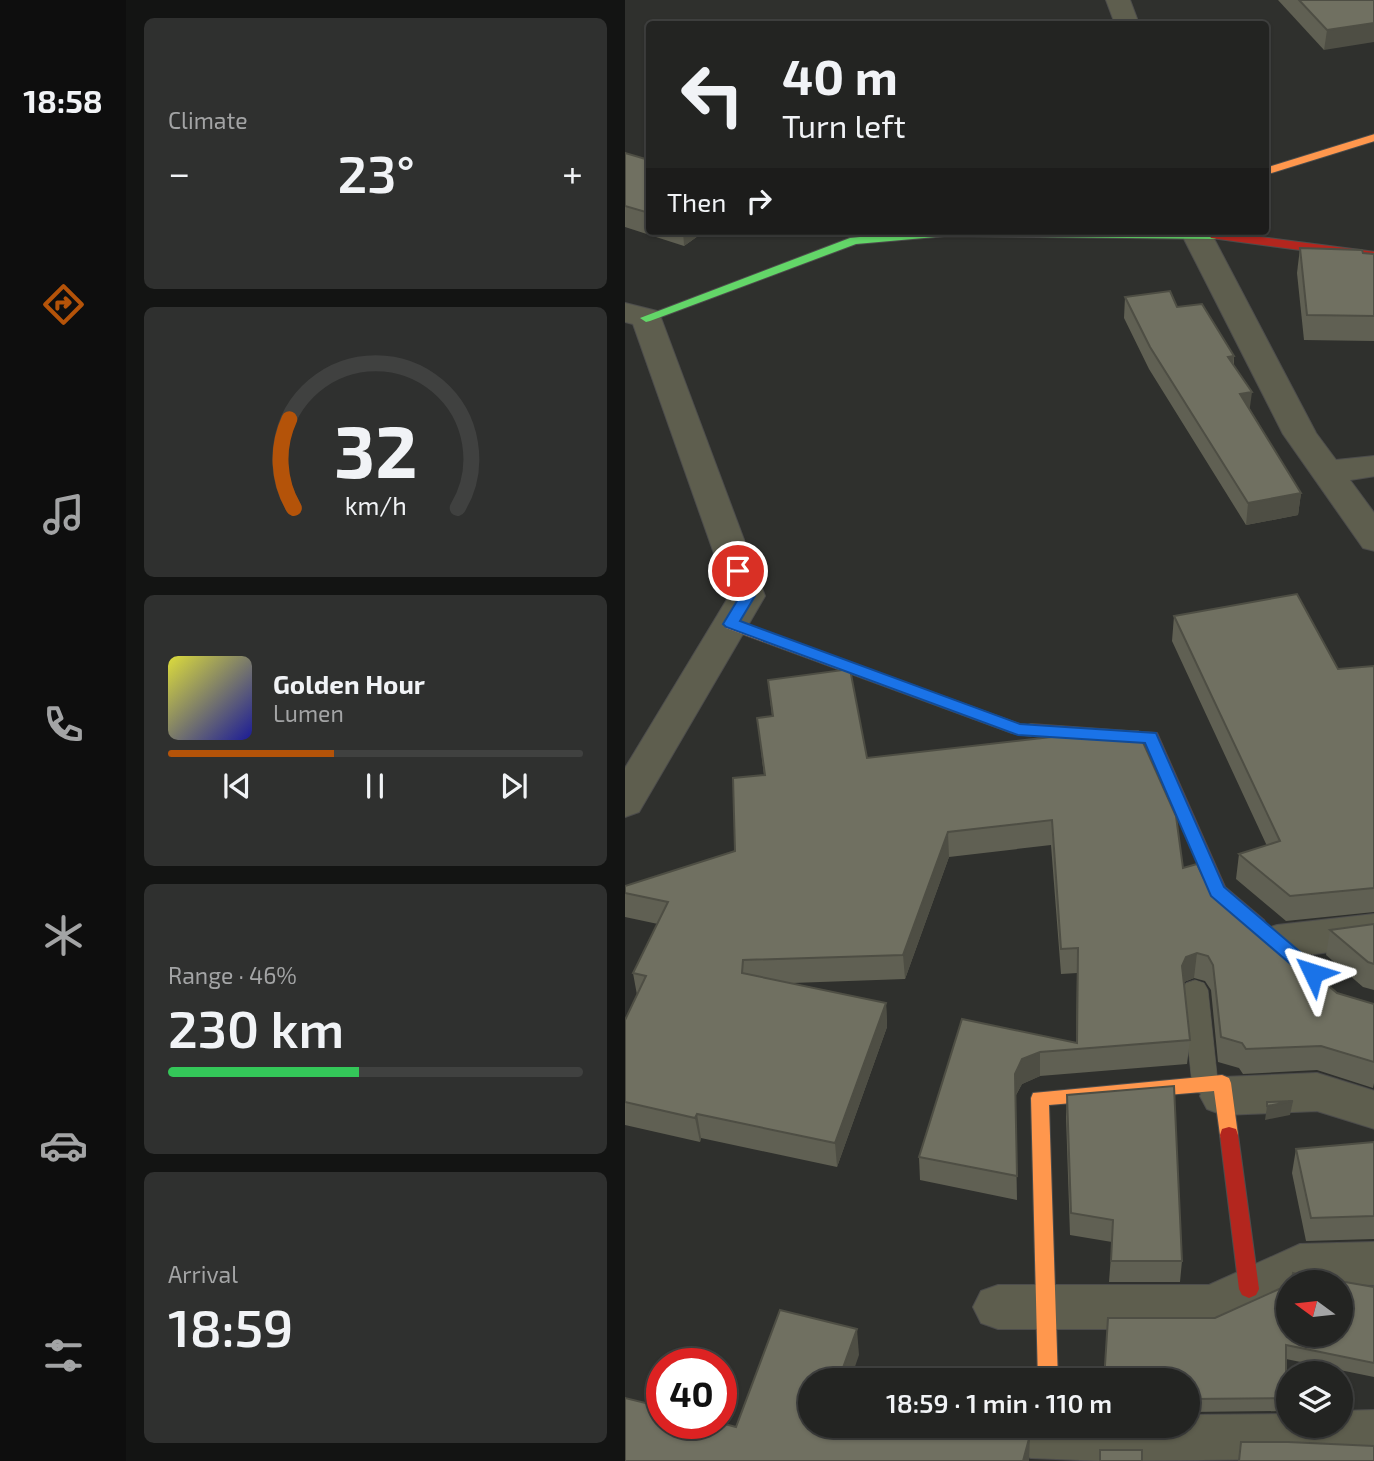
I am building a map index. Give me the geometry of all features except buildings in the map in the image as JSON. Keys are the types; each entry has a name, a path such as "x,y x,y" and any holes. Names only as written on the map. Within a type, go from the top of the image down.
{"street":[{"path":"1119,0 1126,21"},
{"path":"1269,171 1374,137"},
{"path":"625,802 747,596 635,315 854,241 916,235"},
{"path":"1197,235 1300,433 1374,540"},
{"path":"1217,235 1374,256"},
{"path":"1327,472 1374,466"},
{"path":"731,624 1018,729 1151,737 1218,891 1287,951 1374,930"},
{"path":"1043,1368 1021,1307 1040,1098 1214,1090 1317,1092 1374,1110"},
{"path":"1214,1090 1249,1289"},
{"path":"1021,1307 1212,1307 1300,1266 1374,1263"},
{"path":"1046,1439 1232,1441 1374,1434"}],"lane":[{"path":"1195,990 1214,1090"}],"traffic: fast":[{"path":"646,318 854,241 916,235"}],"traffic: slow":[{"path":"1269,171 1375,137"},
{"path":"731,624 1018,729 1031,730"},
{"path":"1048,1368 1040,1098 1222,1083 1229,1135"}],"traffic: jam":[{"path":"1215,235 1375,256"},
{"path":"1031,730 1151,737 1218,891 1258,925"},
{"path":"1229,1135 1249,1289"}],"route":[{"path":"738,571 747,596 731,624 1018,729 1151,737 1218,891 1313,973"}]}
